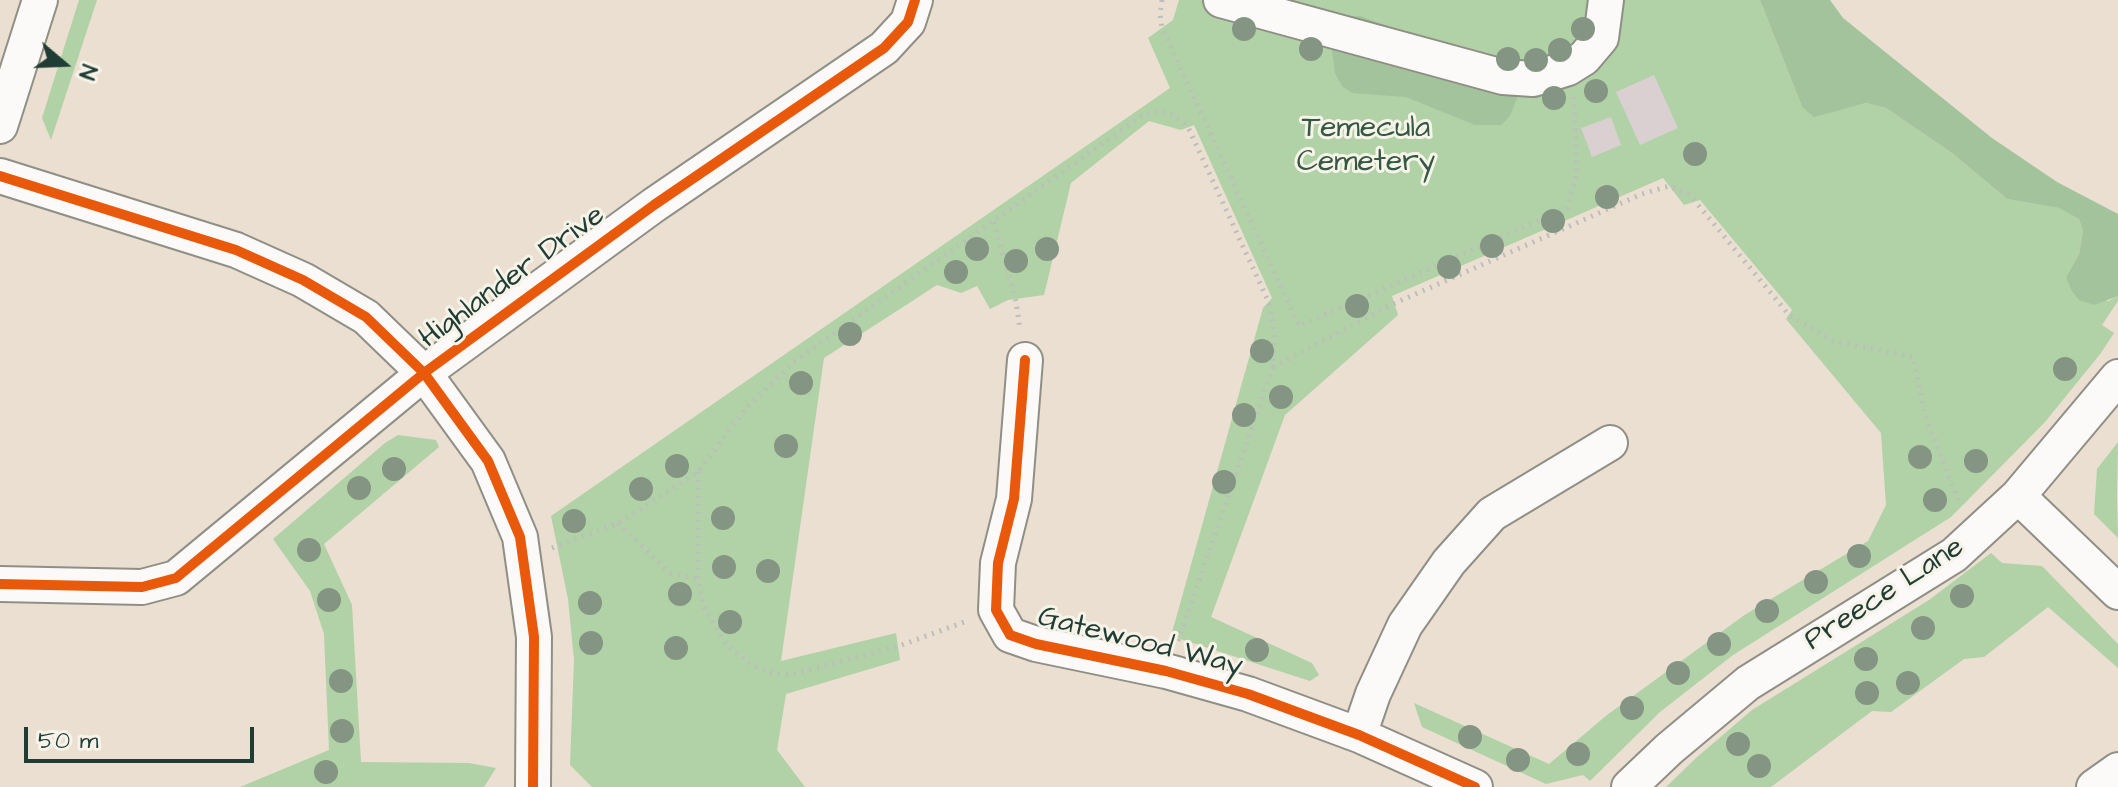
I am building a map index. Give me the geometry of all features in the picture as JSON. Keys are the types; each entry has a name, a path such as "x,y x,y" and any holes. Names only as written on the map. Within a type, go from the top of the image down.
{"street":[{"path":"0,126 40,0"},
{"name":"Highlander Drive","path":"0,584 142,587 176,578 424,373 654,205 884,48 908,22 915,0"},
{"path":"1221,0 1503,77 1533,79 1568,68 1584,58 1601,38 1606,0"},
{"path":"0,176 236,250 303,280 366,317 424,373 488,461 520,537 534,637 533,787"},
{"name":"Gatewood Way","path":"1025,360 1014,499 998,563 996,610 1010,635 1036,644 1166,671 1248,694 1359,735 1475,787"},
{"name":"Preece Lane","path":"1629,787 1748,683 1954,555 2018,496 2118,377"},
{"path":"1359,735 1373,694 1405,625 1449,562 1492,514 1610,443"},
{"path":"2018,496 2118,592"},
{"path":"2094,787 2118,770"}],"path":[{"path":"1162,0 1162,28 1299,326 1567,208 1577,173 1575,102 1568,68"},
{"path":"1273,367 1393,304 1642,194 1669,186 1690,195 1789,315 1833,341 1913,357 1925,415 1958,500"},
{"path":"994,222 1016,301 1025,360"},
{"path":"698,472 698,579 703,605 727,646 752,665 775,674 789,675 899,646 996,610"},
{"path":"618,523 670,573 698,579"}],"green space":[{"path":"79,0 97,0 51,140 42,118"},
{"name":"Temecula Cemetery","path":"1179,0 1760,0 1802,107 1814,116 1866,103 1886,108 1952,153 2007,199 2060,208 2079,219 2083,231 2079,254 2066,277 2108,301 2118,296 2118,301 2102,325 2114,333 2045,422 1951,517 1733,655 1660,712 1590,781 1583,775 1546,784 1422,727 1414,703 1549,764 1607,715 1746,614 1868,541 1886,505 1881,433 1786,319 1792,310 1700,200 1684,205 1663,178 1392,296 1398,315 1285,415 1211,617 1312,663 1319,675 1310,681 1171,636 1263,308 1272,298 1194,125 1181,130 1149,121 1071,183 1044,295 1008,300 990,309 977,286 961,293 937,285 824,358 781,661 896,633 900,660 786,694 777,750 805,787 592,787 570,765 574,660 568,599 551,516 1170,88 1148,38 1173,20"},
{"path":"1760,0 1830,0 1843,18 1992,138 2057,182 2118,214 2118,296 2094,305 2079,300 2072,291 2066,277 2079,254 2083,231 2079,219 2059,208 2007,199 1952,153 1886,108 1866,103 1814,117 1802,107"},
{"path":"1360,16 1393,28 1430,51 1514,78 1517,98 1510,116 1501,125 1475,125 1406,97 1352,93 1342,86 1335,73 1331,43 1347,17"},
{"path":"398,435 436,440 439,447 324,544 352,605 361,762 469,763 496,768 484,787 240,787 329,750 324,634 310,591 273,539"},
{"path":"2118,442 2118,538 2094,514 2097,469"},
{"path":"1991,553 2002,563 2042,566 2118,644 2118,668 2048,607 1984,657 1964,659 1891,712 1872,711 1771,787 1666,787 1752,710 1929,600"}],"building":[{"path":"1654,75 1678,128 1640,145 1616,92"},
{"path":"1611,117 1621,145 1592,157 1581,128"}],"cycle path":[{"path":"0,584 142,587 176,578 424,373 654,205 884,48 908,22 915,0"},
{"path":"0,176 236,250 303,280 366,317 424,373 488,461 520,537 534,637 533,787"},
{"path":"1025,360 1014,499 998,563 996,610 1010,635 1036,644 1166,671 1248,694 1359,735 1475,787"}]}
